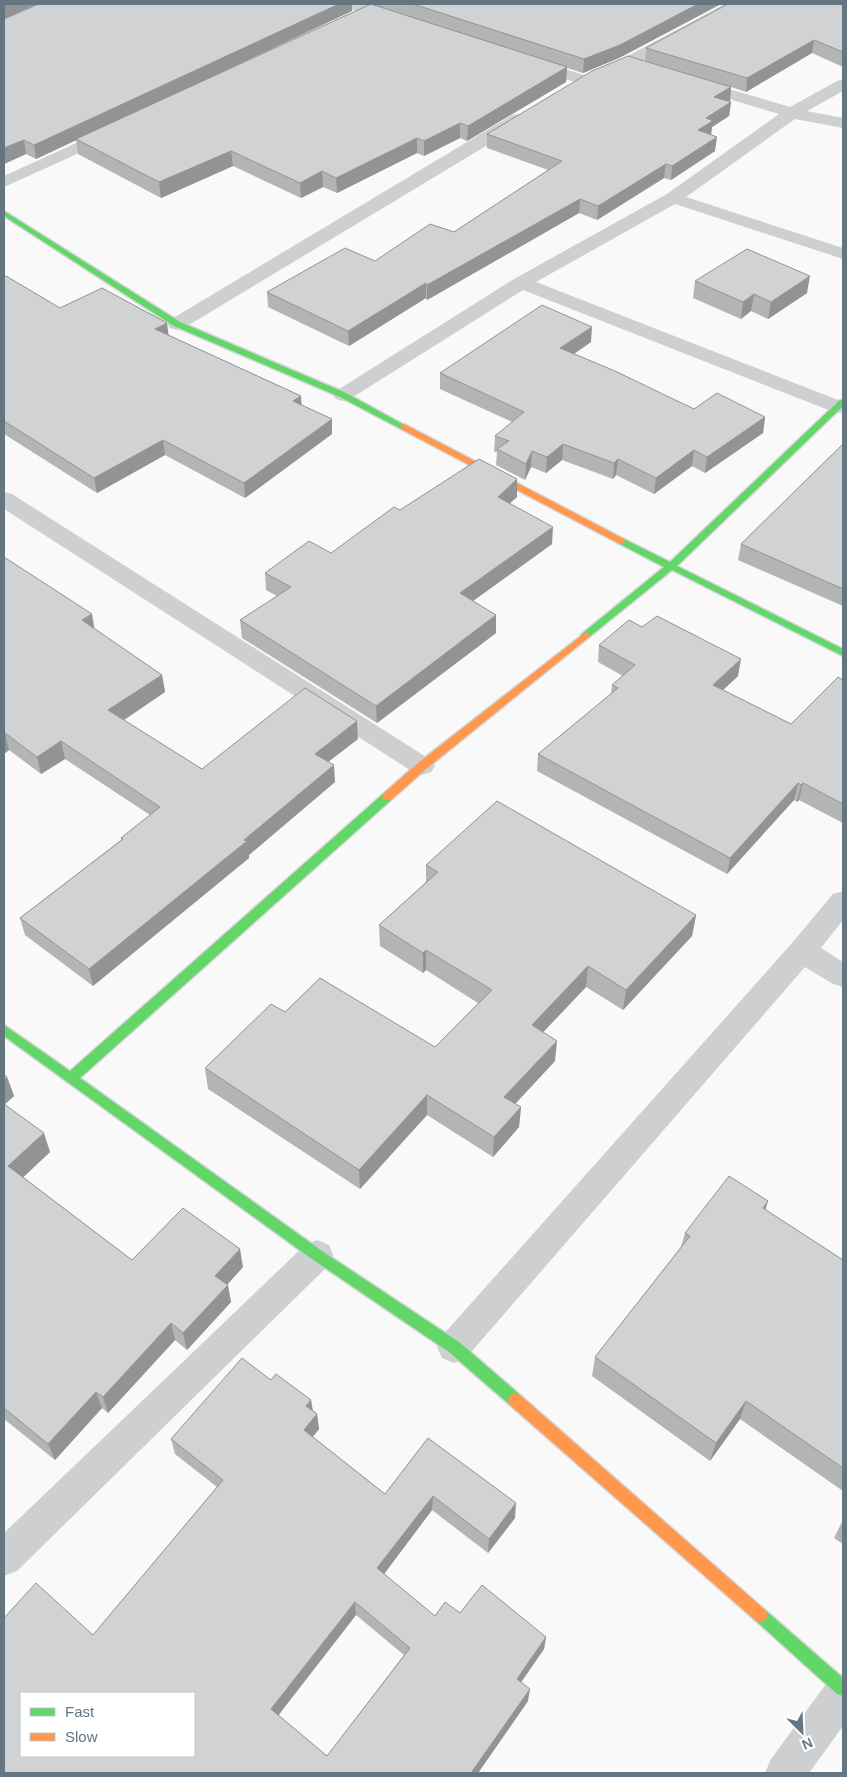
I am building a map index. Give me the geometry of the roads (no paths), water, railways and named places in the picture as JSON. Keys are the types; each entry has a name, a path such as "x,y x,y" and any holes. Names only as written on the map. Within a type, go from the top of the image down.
{"street":[{"path":"567,90 584,80 626,63 736,4"},
{"path":"350,11 371,10 408,22"},
{"path":"519,59 584,80"},
{"path":"626,63 644,69"},
{"path":"681,80 792,113 843,123"},
{"path":"343,395 521,283 673,198 792,113 843,84"},
{"path":"177,324 533,110"},
{"path":"4,182 129,124"},
{"path":"673,198 843,254"},
{"path":"4,213 177,324 343,395 670,567 843,653"},
{"path":"71,1078 422,766 670,567 841,404 521,283"},
{"path":"4,499 422,766"},
{"path":"454,1347 802,951 843,901"},
{"path":"802,951 843,976"},
{"path":"4,1030 318,1255 454,1347 843,1688"},
{"path":"4,1558 318,1255"},
{"path":"785,1773 843,1694"}]}
